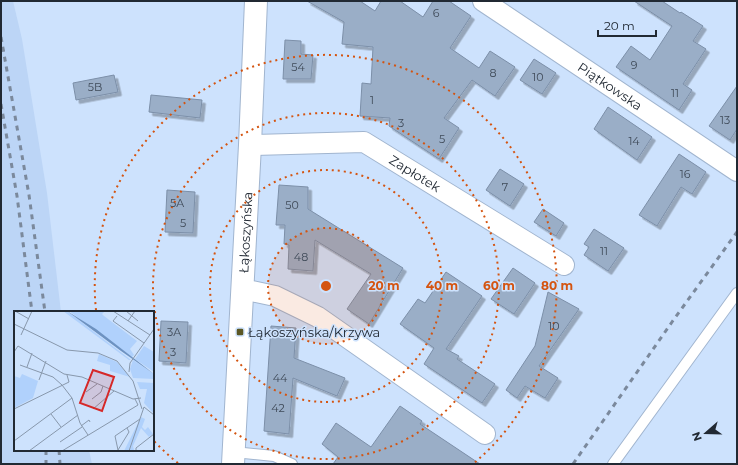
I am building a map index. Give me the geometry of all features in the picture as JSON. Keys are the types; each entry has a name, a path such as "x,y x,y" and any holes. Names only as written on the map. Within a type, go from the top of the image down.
{"street":[{"name":"Łąkoszyńska","path":"233,458 250,145 256,1"},
{"name":"Piątkowska","path":"483,1 737,171"},
{"name":"Zapłotek","path":"250,145 364,142 564,264"},
{"path":"242,289 274,296 318,317 485,434"}],"lane":[{"path":"613,464 737,293"},
{"path":"233,458 274,456 292,464"}],"shaded area":[{"path":"1,1 13,1 22,39 47,193 61,311 14,311 14,451 89,451 92,464 1,464"}],"building":[{"path":"307,1 360,1 375,11 381,1 400,1 423,17 433,1 449,1 471,16 450,48 479,68 490,51 515,67 495,96 472,80 444,118 459,128 439,159 389,126 390,118 360,116 362,83 371,84 373,47 342,44 344,22"},
{"path":"634,1 662,1 703,26 693,41 706,49 683,84 692,90 679,110 616,67 631,46 650,60 672,26"},
{"path":"285,40 301,41 301,54 313,55 311,79 283,79"},
{"path":"534,59 556,73 542,94 520,80"},
{"path":"114,75 118,92 76,100 73,83"},
{"path":"737,86 737,129 730,140 709,126"},
{"path":"151,95 202,100 200,118 149,112"},
{"path":"608,107 652,137 637,160 594,129"},
{"path":"679,154 706,172 692,194 681,187 657,226 639,215"},
{"path":"500,169 524,184 510,206 486,190"},
{"path":"279,185 308,187 308,209 403,268 369,324 347,309 371,274 315,240 313,271 288,269 289,245 284,244 285,225 276,225"},
{"path":"167,190 195,192 193,233 165,232"},
{"path":"543,209 564,223 556,236 534,222"},
{"path":"594,229 624,248 608,271 584,255 589,247 584,244"},
{"path":"513,268 535,283 514,314 491,299"},
{"path":"446,272 482,296 446,349 459,356 457,359 495,384 482,403 424,364 434,348 400,324 418,299 425,303"},
{"path":"548,292 579,309 539,366 558,378 545,398 525,386 517,398 506,390 535,346"},
{"path":"161,321 188,322 186,363 159,361"},
{"path":"271,326 296,328 294,358 345,378 337,396 293,378 289,434 264,431"},
{"path":"400,406 422,421 420,424 480,464 333,464 338,457 322,444 336,423 371,447"}],"railway":[{"path":"1,37 29,195 45,311"},
{"path":"1,104 17,196 32,311"},
{"path":"573,464 737,232"},
{"path":"46,451 46,464"},
{"path":"59,451 60,464"}],"place":[{"name":"Łąkoszyńska/Krzywa","path":"240,332"}]}
